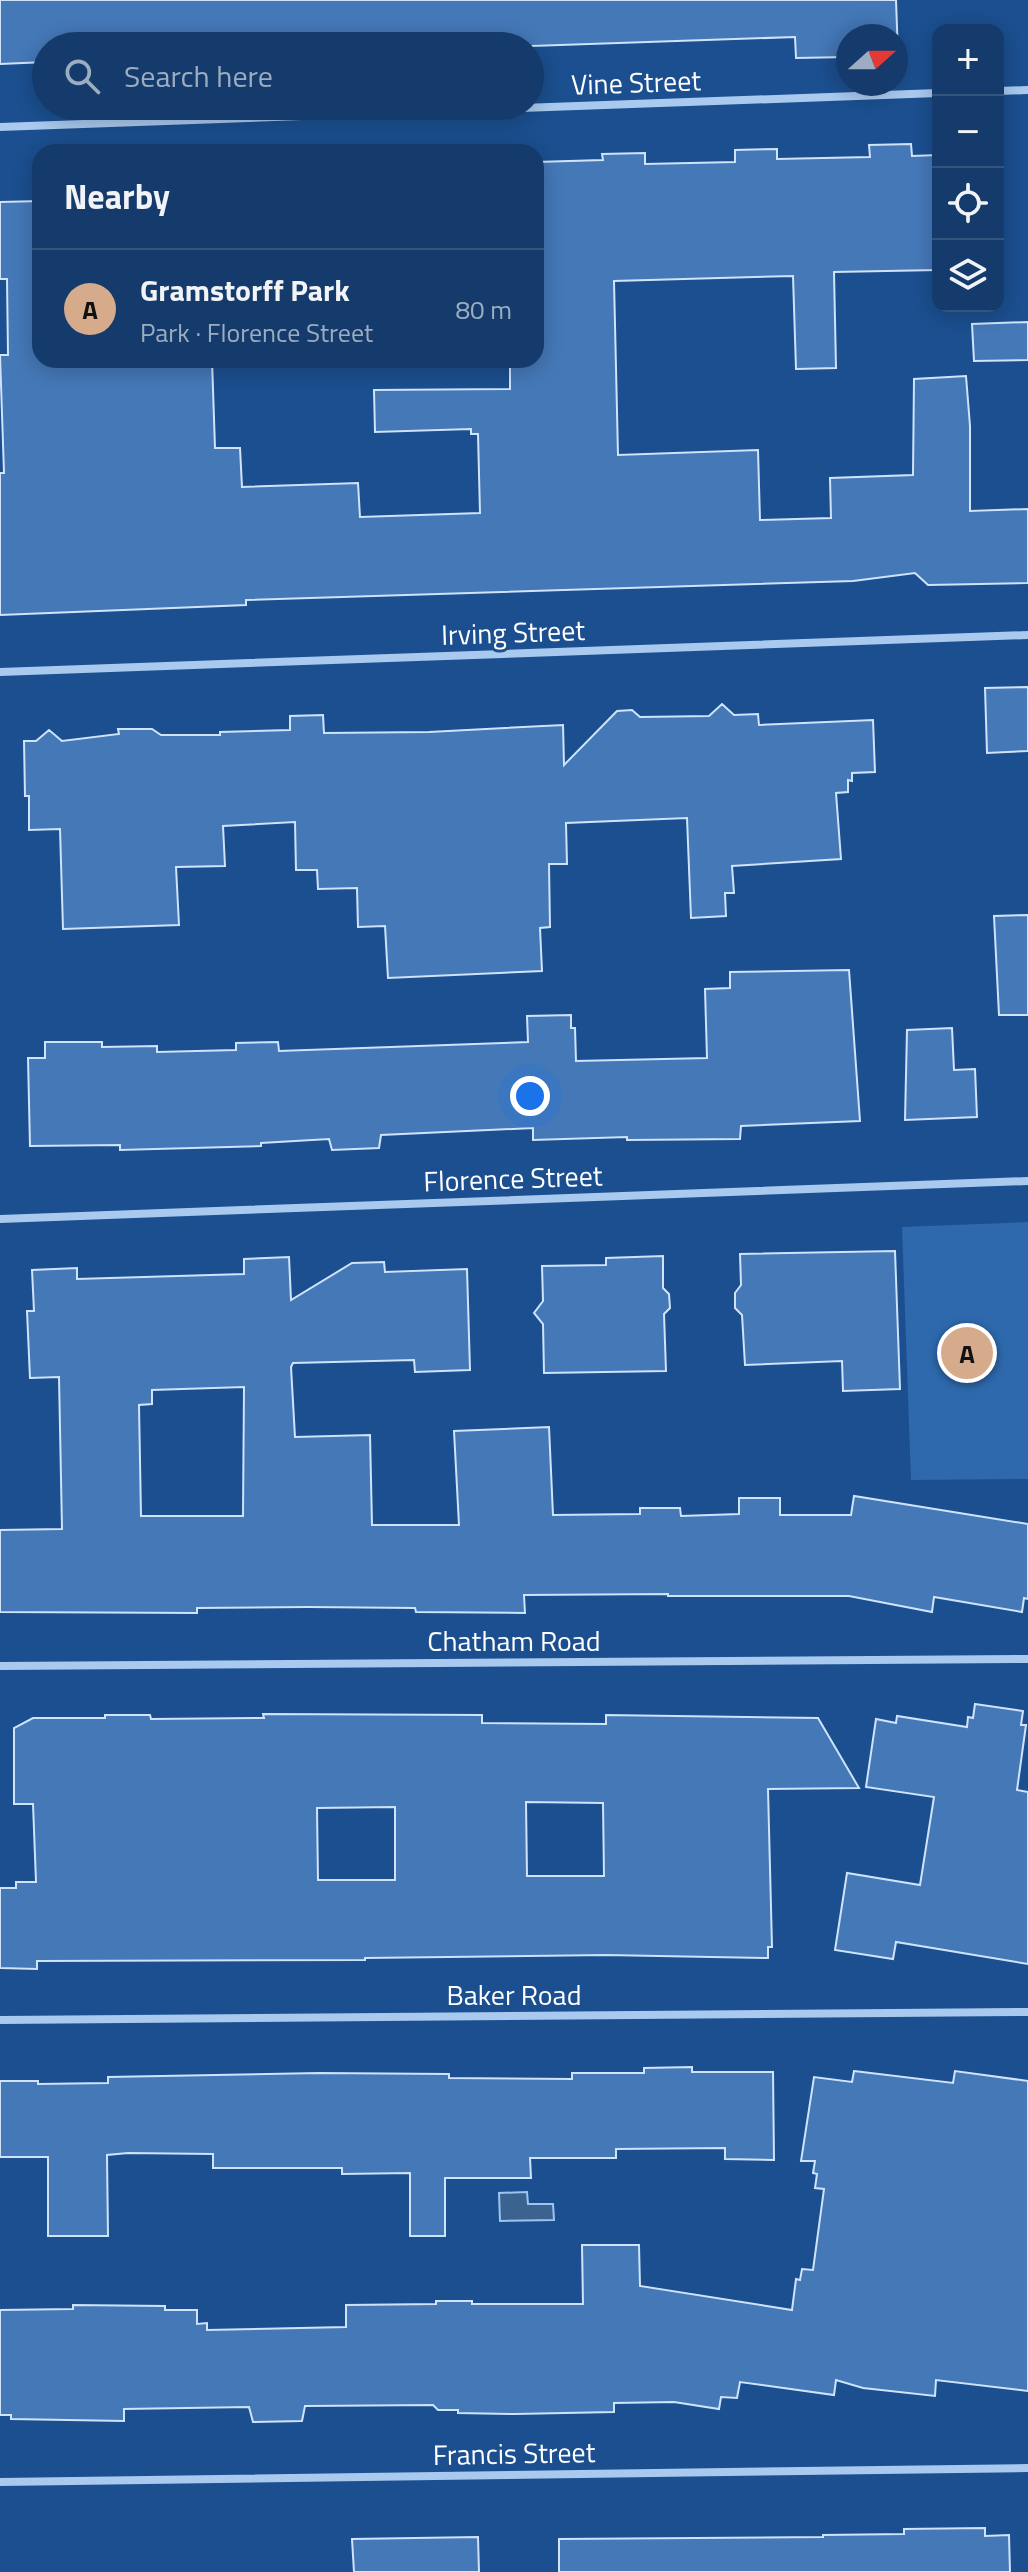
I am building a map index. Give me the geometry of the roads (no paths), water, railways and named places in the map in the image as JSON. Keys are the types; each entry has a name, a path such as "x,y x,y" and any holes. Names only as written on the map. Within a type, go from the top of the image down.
{"street":[{"path":"1004,91 1028,90"},
{"name":"Vine Street","path":"544,107 932,93"},
{"name":"Vine Street","path":"0,127 193,120"},
{"name":"Irving Street","path":"0,672 1028,635"},
{"name":"Florence Street","path":"0,1219 1028,1181"},
{"name":"Chatham Road","path":"0,1666 1028,1659"},
{"name":"Baker Road","path":"0,2020 1028,2012"},
{"name":"Francis Street","path":"0,2482 1028,2468"}],"place":[{"name":"Gramstorff Park","path":"967,1353"}]}
